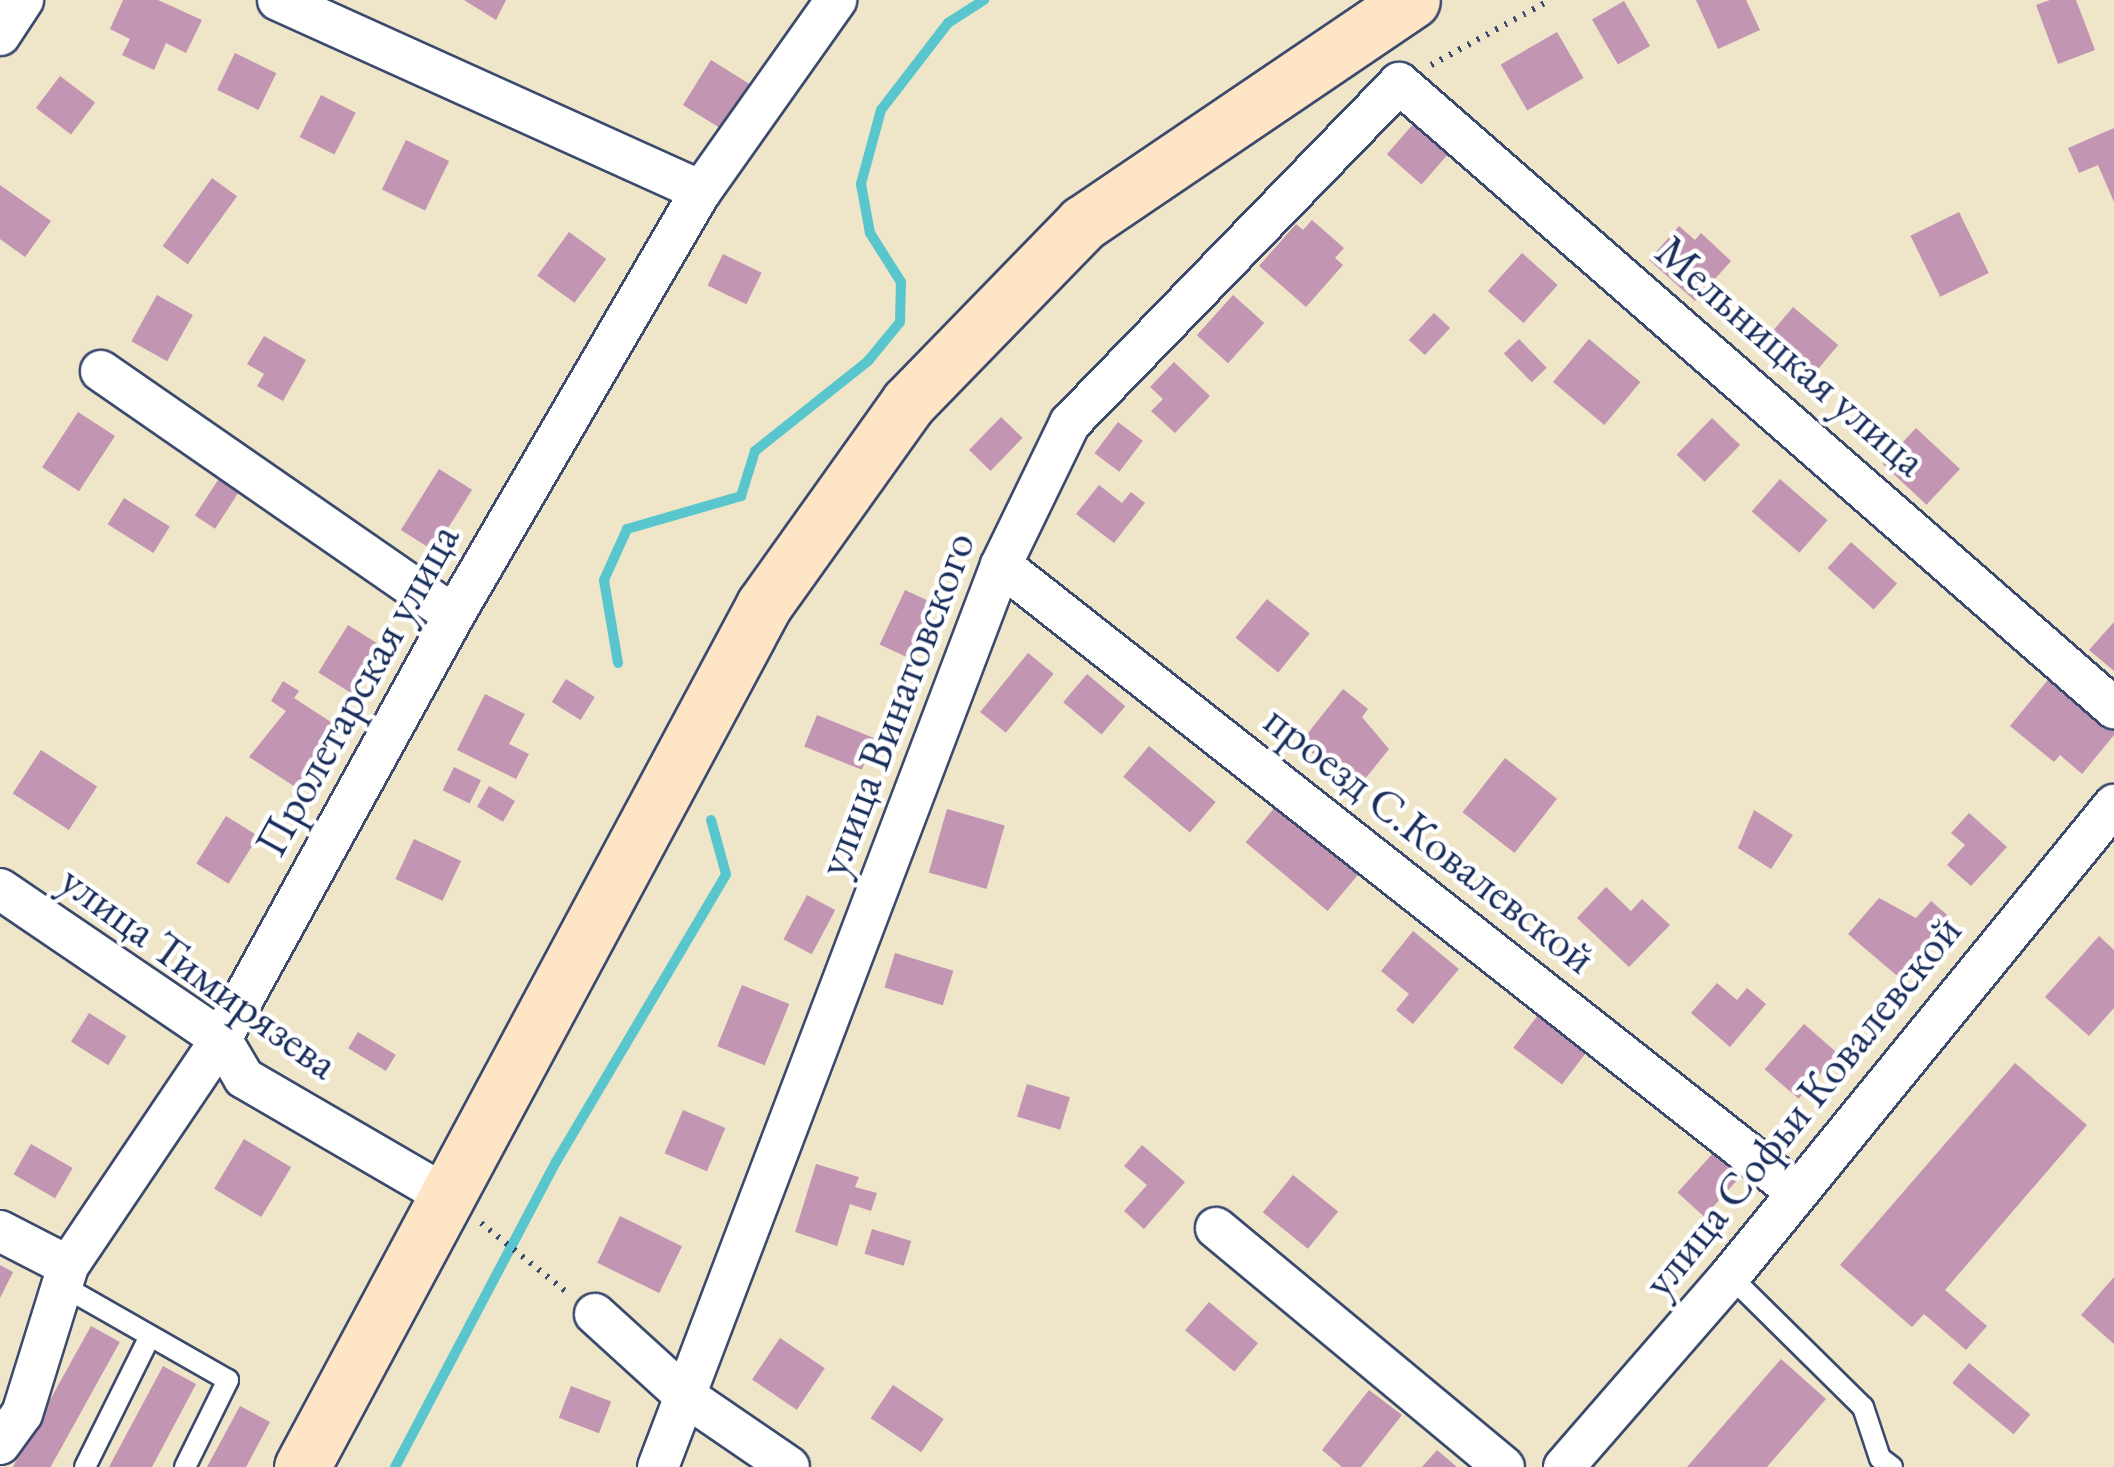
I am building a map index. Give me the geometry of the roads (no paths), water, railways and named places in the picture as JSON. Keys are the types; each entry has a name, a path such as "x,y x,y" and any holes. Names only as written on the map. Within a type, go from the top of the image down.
{"main road":[{"path":"302,1467 444,1195 764,605 908,403 1083,223 1412,0"}],"street":[{"path":"0,35 23,0"},
{"path":"278,0 702,191"},
{"name":"Пролетарская улица","path":"0,1444 22,1414 66,1276 221,1039 454,615 702,191 836,0"},
{"name":"улица Винатовского","path":"658,1467 1001,565 1070,422 1399,83"},
{"name":"Мельницкая улица","path":"1399,83 2114,708"},
{"path":"101,370 454,615"},
{"name":"проезд С.Ковалевской","path":"1001,565 1797,1192"},
{"name":"улица Софьи Ковалевской","path":"1564,1467 1730,1276 2114,806"},
{"name":"улица Тимирязева","path":"0,889 221,1039 244,1078 444,1195"},
{"path":"1216,1228 1504,1467"},
{"path":"0,1231 66,1276"},
{"path":"595,1314 684,1396 789,1467"}],"lane":[{"path":"66,1276 150,1336 228,1380 186,1467"},
{"path":"1730,1276 1863,1408 1880,1458 1892,1467"},
{"path":"85,1467 150,1336"}],"waterway":[{"path":"618,663 604,580 627,529 741,496 755,451 868,361 900,322 901,282 870,233 861,184 881,110 948,23 984,0"},
{"path":"395,1467 556,1162 726,874 711,820"}]}
